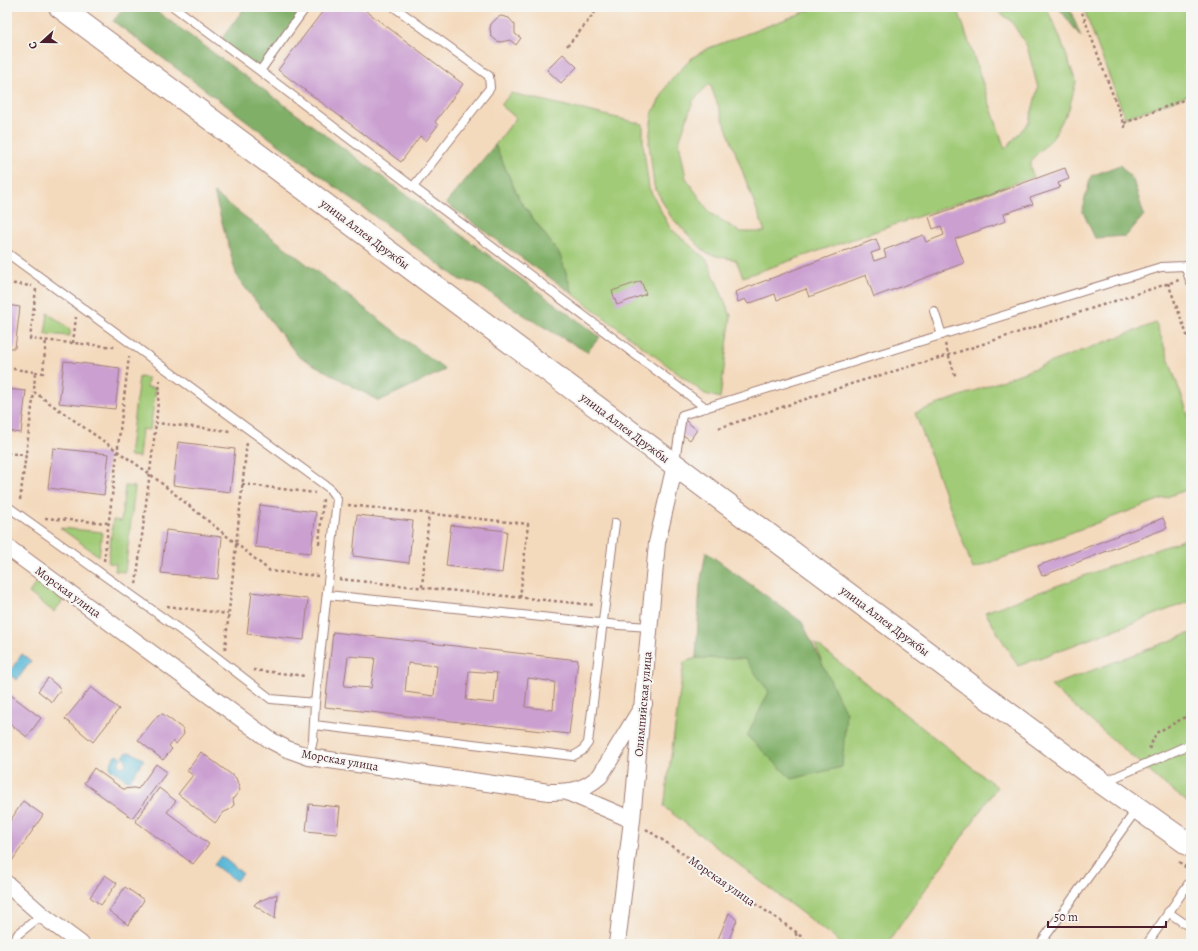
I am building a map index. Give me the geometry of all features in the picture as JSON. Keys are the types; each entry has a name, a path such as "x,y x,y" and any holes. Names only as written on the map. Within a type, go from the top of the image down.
{"main road":[{"name":"улица Аллея Дружбы","path":"60,7 1102,783 1191,846"}],"street":[{"name":"Олимпийская улица","path":"617,944 644,704 658,542 675,464"},
{"name":"Морская улица","path":"7,547 270,740 287,750 309,757 549,792 567,792 581,789 591,784 600,776 644,704"},
{"path":"567,792 632,820"},
{"path":"7,884 42,915 81,944"}],"lane":[{"path":"174,7 706,408"},
{"path":"260,71 306,7"},
{"path":"394,7 489,76 490,88 413,187"},
{"path":"7,253 329,488 337,499 315,703 313,740 309,757"},
{"path":"675,464 682,415 1161,267 1188,265 1190,280"},
{"path":"934,310 942,335"},
{"path":"7,506 191,638 271,698 315,703"},
{"path":"314,725 573,756 582,751 588,743 615,523"},
{"path":"327,595 650,628"},
{"path":"1102,783 1191,744"},
{"path":"1040,944 1138,809"},
{"path":"1147,944 1191,880"},
{"path":"1168,912 1191,928"},
{"path":"13,944 18,934 42,915"}],"path":[{"path":"567,46 599,7"},
{"path":"1080,7 1126,130"},
{"path":"1124,124 1191,97"},
{"path":"719,428 854,383 949,355 1168,283 1190,280"},
{"path":"30,282 42,291"},
{"path":"7,283 36,286"},
{"path":"1168,283 1191,346"},
{"path":"36,286 30,339 73,342 117,348 111,343"},
{"path":"71,312 82,321"},
{"path":"73,342 76,317"},
{"path":"942,335 956,378"},
{"path":"7,368 43,373 46,340"},
{"path":"123,352 135,362"},
{"path":"104,562 129,357"},
{"path":"19,506 34,392 35,372"},
{"path":"136,585 160,380 154,376"},
{"path":"34,392 150,474 270,570 329,578 605,607"},
{"path":"156,423 232,431"},
{"path":"224,650 247,440"},
{"path":"7,453 26,454"},
{"path":"242,484 316,493"},
{"path":"318,547 323,494"},
{"path":"322,503 528,524 520,598"},
{"path":"422,587 429,514"},
{"path":"41,518 108,523"},
{"path":"316,569 316,576"},
{"path":"163,605 228,614"},
{"path":"230,667 306,677 306,669"},
{"path":"1144,764 1156,734 1191,714"},
{"name":"Морская улица","path":"632,820 719,878 796,932 809,944"},
{"path":"796,932 797,944"}],"green space":[{"path":"125,7 151,7 600,337 587,352 530,319 475,283 460,280 113,21"},
{"path":"245,7 306,7 260,71 220,41"},
{"path":"818,7 957,7 1005,149 1029,122 1038,88 1027,46 1011,21 993,7 1046,7 1059,35 1076,82 1069,109 1052,139 1033,158 1030,165 1033,177 743,277 736,260 707,254 671,217 654,186 649,143 652,114 669,82 693,57 709,48","holes":["710,84 765,232 740,232 710,213 686,178 679,142 693,101"]},
{"path":"1058,7 1069,7 1081,37"},
{"path":"1083,7 1191,7 1191,94 1125,118"},
{"path":"511,93 643,124 643,143 649,188 670,228 707,260 731,316 720,398 705,394 573,294 560,255 520,201 495,145 516,118 501,105"},
{"path":"495,145 520,201 560,255 573,294 446,203"},
{"path":"1120,165 1133,180 1144,215 1126,236 1095,238 1082,210 1091,176"},
{"path":"214,193 445,370 379,401 298,356 237,277"},
{"path":"48,313 70,329 70,336 45,334"},
{"path":"1156,323 1191,423 1191,488 973,569 915,413"},
{"path":"139,377 148,378 147,387 156,388 150,430 142,429 139,457 129,456"},
{"path":"125,486 135,487 125,572 115,571 116,564 108,563 113,520 121,521"},
{"path":"60,528 102,532 99,556"},
{"path":"1191,537 1191,601 1018,666 985,612"},
{"path":"706,552 802,622 846,713 842,767 792,779 747,736 769,692 745,659 696,658 700,585"},
{"path":"38,580 64,599 54,612 29,593"},
{"path":"1191,633 1191,805 1159,780 1051,686"},
{"path":"815,643 997,787 887,944 842,944 664,807 684,662 696,658 745,658 769,692 821,660"}],"water":[{"path":"22,654 31,661 17,680 8,674"},
{"path":"128,752 133,753 144,760 129,781 111,769 110,766 114,757 117,755 121,757 119,766 122,767 126,764 126,760 123,756"},
{"path":"221,856 242,873 236,881 214,865"}],"building":[{"path":"326,7 361,7 463,84 435,122 438,125 426,141 420,136 401,162 278,70"},
{"path":"501,16 509,18 515,25 515,34 521,38 516,45 510,40 501,42 497,41 491,36 491,24"},
{"path":"563,54 577,67 561,83 547,70"},
{"path":"1065,168 1069,179 1058,183 1060,188 1030,198 1033,204 1004,214 1006,221 955,239 964,263 874,297 866,275 809,297 806,289 777,300 775,294 748,304 745,299 738,302 735,292 876,239 880,250 871,253 874,261 886,257 884,250 923,235 926,242 944,235 941,226 933,229 929,217"},
{"path":"641,281 646,294 617,305 612,291"},
{"path":"7,305 20,307 15,348 7,348"},
{"path":"64,361 120,368 115,409 59,403"},
{"path":"7,389 26,391 21,433 7,431"},
{"path":"686,421 697,430 690,440 678,431"},
{"path":"178,442 235,449 230,492 173,485"},
{"path":"53,448 109,454 104,495 48,488"},
{"path":"260,505 316,512 311,553 255,547"},
{"path":"357,515 413,521 409,563 353,556"},
{"path":"1163,518 1167,528 1042,576 1038,566"},
{"path":"451,525 507,531 502,573 446,566"},
{"path":"166,530 222,537 218,579 161,573"},
{"path":"252,592 308,599 304,640 247,634"},
{"path":"333,632 578,660 569,734 325,707","holes":["348,656 375,658 371,688 344,686","408,663 437,666 434,696 405,692","469,671 497,673 494,703 466,700","528,678 555,682 553,710 525,707"]},
{"path":"48,678 61,689 52,702 38,691"},
{"path":"91,687 119,709 93,742 65,719"},
{"path":"7,692 41,718 27,737 7,722"},
{"path":"163,714 183,729 184,734 176,744 173,741 169,746 172,749 163,760 138,740 158,715"},
{"path":"201,752 236,778 240,790 233,799 234,805 229,810 224,812 215,823 178,794 193,775 187,771"},
{"path":"156,764 167,772 132,818 84,783 94,768 123,789 138,789"},
{"path":"159,788 176,801 167,812 209,844 193,864 135,821"},
{"path":"23,801 43,815 12,861 7,858 7,826"},
{"path":"309,804 340,807 337,834 306,831"},
{"path":"105,875 117,883 101,905 90,897"},
{"path":"125,887 144,900 128,925 109,911"},
{"path":"277,894 275,919 254,905 257,902"},
{"path":"729,913 737,920 727,944 716,944"}]}
